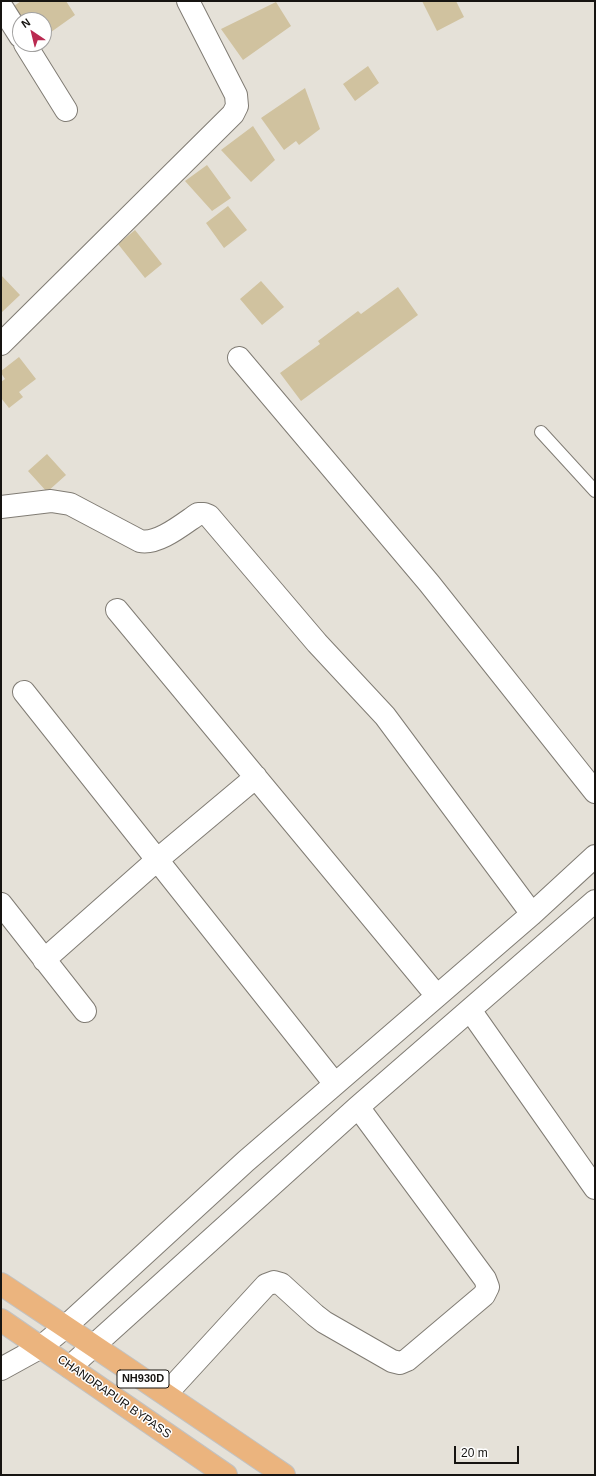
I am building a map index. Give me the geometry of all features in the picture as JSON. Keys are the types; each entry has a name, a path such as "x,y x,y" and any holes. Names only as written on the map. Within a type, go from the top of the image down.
{"highway":[{"name":"NH930D","path":"1,1284 284,1475"},
{"name":"CHANDRAPUR BYPASS","path":"1,1320 226,1475"}],"street":[{"path":"1,344 233,114 237,106 236,95 188,1"},
{"path":"4,7 12,22"},
{"path":"30,52 66,110"},
{"path":"239,358 430,583 595,792"},
{"path":"1,507 51,501 70,504 140,541 146,542 162,537 198,514 208,516 317,643 385,716 532,914"},
{"path":"117,610 437,996"},
{"path":"24,692 335,1084"},
{"path":"44,960 157,860 256,777"},
{"path":"1,1369 41,1347 246,1161 532,914 595,856"},
{"path":"70,1367 358,1107 595,901"},
{"path":"1,904 85,1011"},
{"path":"470,1010 595,1188"},
{"path":"166,1394 266,1285 274,1282 281,1284 324,1322 392,1361 400,1363 407,1360 484,1295 488,1287 485,1279 358,1107"}],"lane":[{"path":"541,432 595,491"}],"building":[{"path":"21,1 66,1 75,15 52,31 52,12 18,12 14,6"},
{"path":"422,1 456,1 464,17 437,31"},
{"path":"276,2 291,26 243,60 221,29"},
{"path":"368,66 379,83 355,101 343,84"},
{"path":"305,88 320,129 299,145 296,141 284,150 261,118"},
{"path":"253,126 275,160 251,182 221,150"},
{"path":"207,165 231,198 212,211 185,181"},
{"path":"228,206 247,230 224,248 206,223"},
{"path":"135,230 162,264 145,278 118,244"},
{"path":"1,275 20,295 1,313"},
{"path":"261,281 284,307 262,325 240,299"},
{"path":"398,287 418,315 301,401 280,373 320,344 318,341 358,311 361,314"},
{"path":"19,357 36,379 19,392 23,397 9,408 1,398 1,382 5,379 1,371"},
{"path":"47,454 66,475 47,492 28,471"}]}
